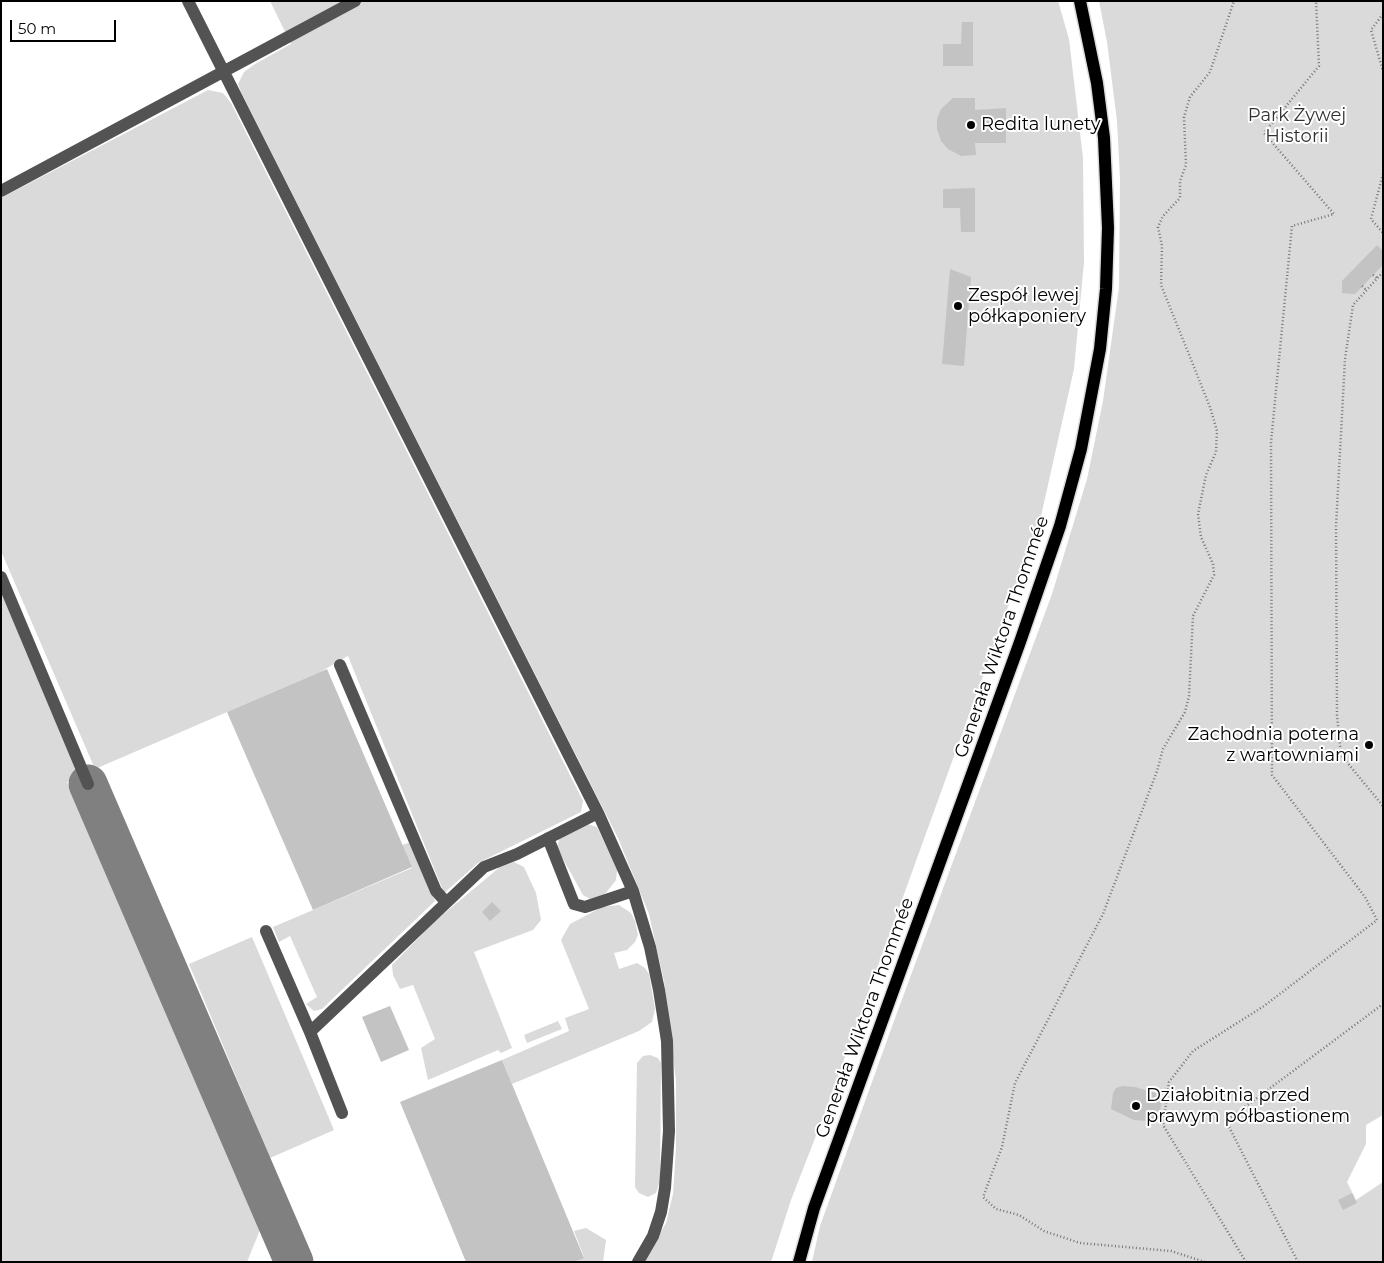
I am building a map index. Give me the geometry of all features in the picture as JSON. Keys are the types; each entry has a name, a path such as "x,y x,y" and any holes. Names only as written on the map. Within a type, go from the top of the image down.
{"main road":[{"name":"Generała Wiktora Thommée","path":"799,1262 814,1208 1020,642 1060,526 1091,407 1100,349 1106,289 1107,183 1097,83 1080,1"}],"lane":[{"path":"188,1 598,813 633,890 650,947 667,1041 669,1131 665,1188 661,1212 653,1236 638,1262"},
{"path":"1,190 223,73 354,1"},
{"path":"1,577 88,784"},
{"path":"340,665 436,891 446,902"},
{"path":"310,1032 484,867 598,813"},
{"path":"548,838 574,904 585,907 633,890"},
{"path":"266,931 310,1032 342,1113"}],"path":[{"path":"1205,1262 1171,1250 1080,1243 1044,1231 1019,1215 996,1209 983,1197 1002,1147 1015,1083 1103,914 1158,771 1163,749 1185,712 1189,696 1193,616 1214,575 1213,564 1201,537 1198,514 1206,475 1216,452 1217,431 1210,406 1161,285 1162,246 1158,227 1163,216 1180,198 1180,181 1186,165 1184,117 1190,97 1210,72 1234,1"},
{"path":"1246,1262 1163,1125 1169,1082 1193,1051 1264,1006 1377,920 1365,898 1272,775 1271,442 1292,226 1334,214 1264,134 1319,66 1316,1"},
{"path":"1383,14 1372,30 1383,71"},
{"path":"1383,174 1371,220 1383,233"},
{"path":"1383,272 1352,305 1345,359 1336,526 1337,715 1341,756 1383,806"},
{"path":"1373,275 1377,278"},
{"path":"1362,286 1366,290"},
{"path":"1298,1262 1226,1122 1383,1004"}],"green space":[{"path":"270,1 1058,1 1069,39 1083,158 1084,262 1074,369 1041,516 824,1115 791,1200 771,1262 643,1262 666,1223 673,1194 676,1148 676,1081 664,981 649,914 618,838 241,92 238,84 244,72 291,44"},
{"name":"Park Żywej Historii","path":"1099,1 1383,1 1383,1115 1366,1125 1366,1144 1347,1182 1356,1200 1383,1182 1383,1262 812,1262 820,1226 1052,594 1087,479 1103,401 1119,287 1120,179 1117,121 1107,42"},
{"path":"208,90 223,93 231,103 583,801 581,812 478,863 444,893 348,656 320,672 95,769 1,551 1,198"},
{"path":"1,585 82,775 67,782 258,1226 263,1224 265,1228 260,1230 247,1262 1,1262"},
{"path":"587,824 597,827 617,870 616,880 606,893 594,901 583,895 557,848 560,836"},
{"path":"411,842 435,901 322,1009 314,1011 306,1004 317,997 290,936 279,942 273,927 412,868 402,845"},
{"path":"514,862 524,867 536,893 541,920 533,930 474,952 512,1048 501,1053 498,1050 428,1080 421,1048 435,1039 413,985 400,989 393,975 392,965 434,922 500,867"},
{"path":"619,905 631,913 638,935 635,942 627,950 614,953 619,969 637,963 645,968 649,974 655,1009 652,1022 639,1031 512,1084 502,1060 569,1031 565,1018 589,1009 561,940 570,924 602,907"},
{"path":"252,937 334,1130 270,1158 189,964"},
{"path":"558,1021 562,1029 527,1043 524,1035"},
{"path":"650,1055 658,1058 661,1063 660,1181 656,1193 648,1197 639,1193 635,1187 637,1063 643,1056"},
{"path":"586,1228 606,1240 603,1262 575,1262 584,1257 574,1231"}],"building":[{"path":"962,22 973,22 973,66 943,66 943,44 961,44"},
{"name":"Redita lunety","path":"953,98 975,98 975,110 1006,108 1006,143 975,143 976,155 961,156 948,149 941,141 937,129 937,119 941,109"},
{"path":"975,188 975,232 961,232 960,208 943,208 943,189"},
{"path":"1377,245 1383,251 1383,265 1355,294 1342,293 1342,281"},
{"name":"Zespół lewej półkaponiery","path":"950,269 971,277 964,366 942,364"},
{"path":"327,669 412,867 313,910 227,712"},
{"path":"492,902 501,911 490,921 482,912"},
{"path":"390,1006 409,1050 381,1062 362,1017"},
{"path":"502,1060 584,1258 574,1262 466,1262 400,1102"},
{"name":"Działobitnia przed prawym półbastionem","path":"1123,1086 1135,1087 1163,1095 1158,1122 1134,1120 1111,1109 1113,1093 1116,1088"},
{"path":"1352,1193 1357,1203 1343,1210 1338,1200"}],"taxiway":[{"path":"88,784 294,1262"}],"place":[{"name":"Redita lunety","path":"971,125"},
{"name":"Zespół lewej półkaponiery","path":"958,306"},
{"name":"Zachodnia poterna z wartowniami","path":"1369,745"},
{"name":"Działobitnia przed prawym półbastionem","path":"1136,1106"}]}
